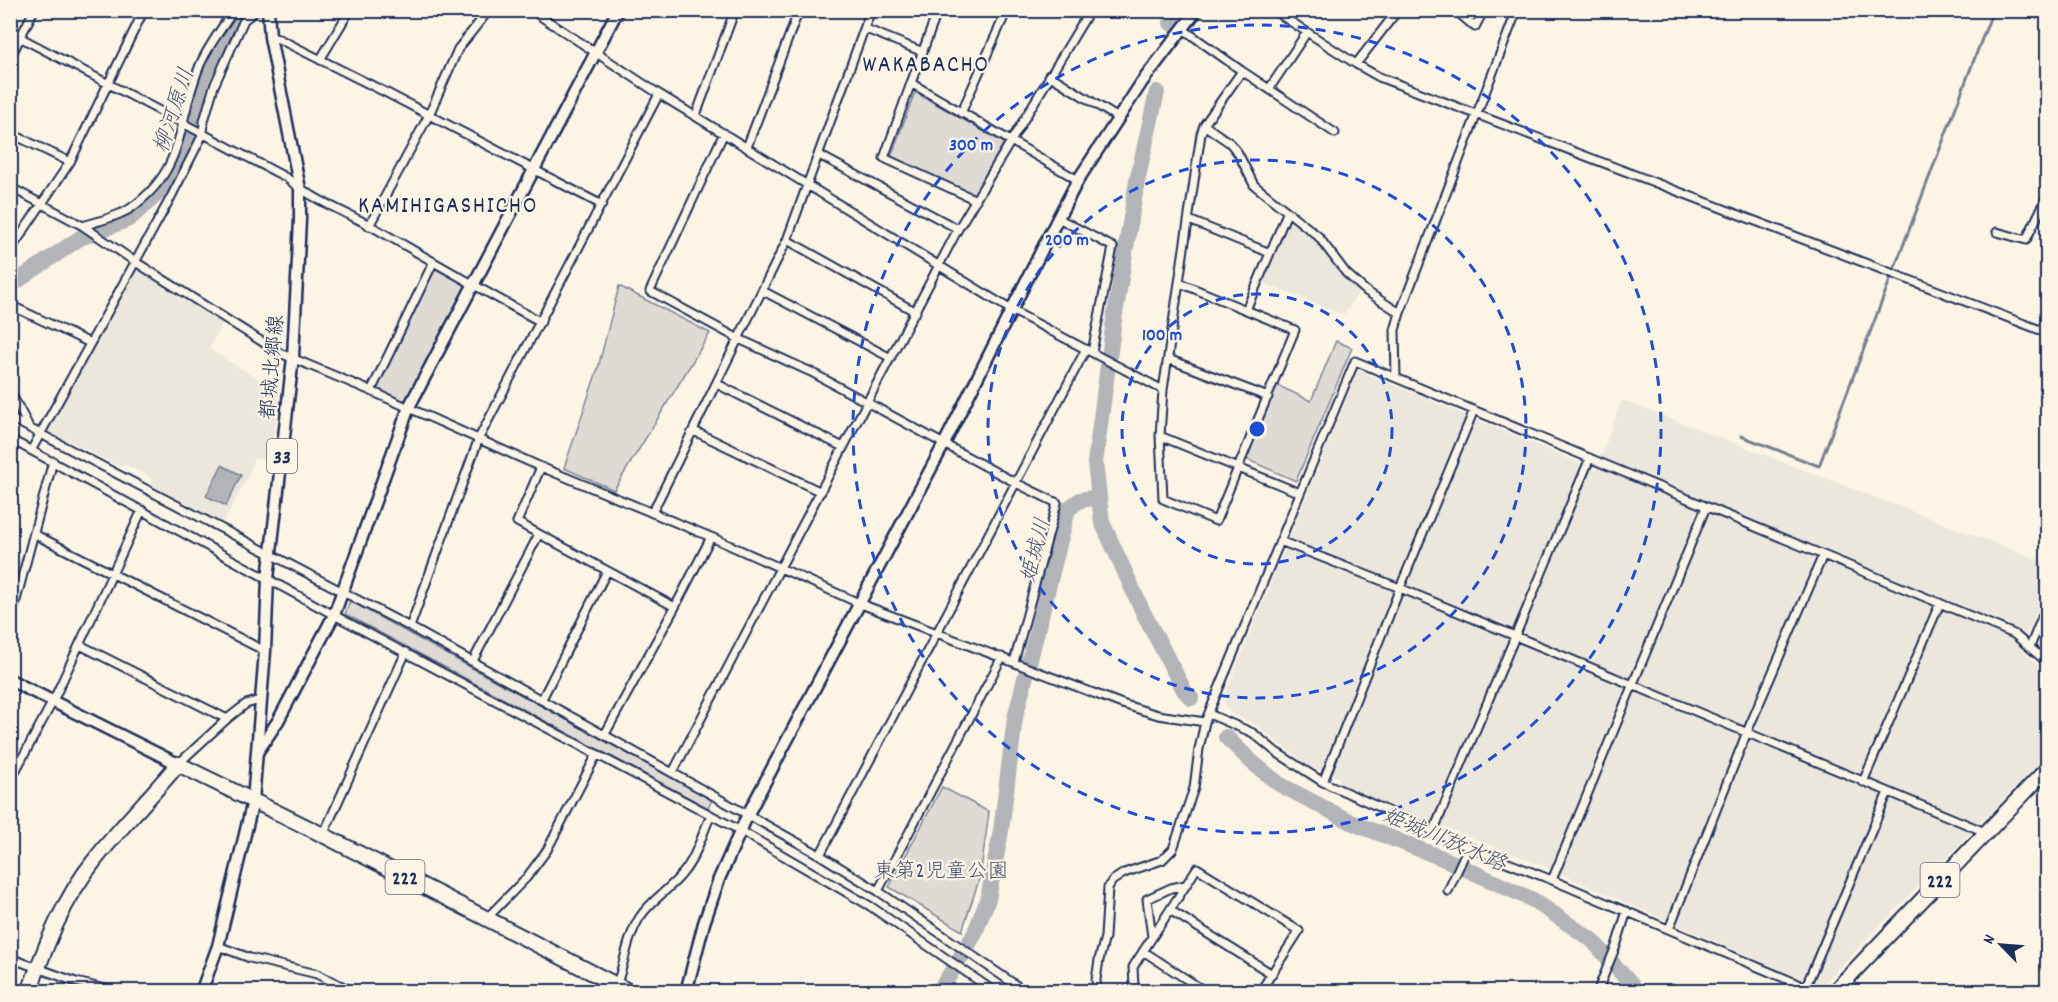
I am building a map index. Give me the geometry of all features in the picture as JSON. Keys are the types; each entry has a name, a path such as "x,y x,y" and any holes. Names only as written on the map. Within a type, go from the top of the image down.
{"highway":[{"name":"222","path":"178,764 487,918 615,988 630,992"},
{"path":"29,992 37,968 72,893 93,861 178,764"},
{"name":"222","path":"1834,992 2048,768"}],"street":[{"path":"10,58 34,10"},
{"path":"10,251 70,162 144,10"},
{"path":"84,226 129,210 166,173 174,157 200,64 234,10"},
{"path":"32,449 134,261 200,133 218,78 244,20 257,10"},
{"name":"都城北郷線","path":"201,992 218,946 253,801 265,651 268,579 293,357 300,189 270,37 268,10"},
{"path":"320,60 350,10"},
{"path":"369,226 429,115 458,49 489,10"},
{"path":"531,10 659,94 1013,311 1163,390"},
{"path":"258,750 278,721 334,615 409,407 618,10"},
{"path":"696,115 735,10"},
{"path":"747,147 799,10"},
{"path":"651,513 694,431 787,240 866,29 871,10"},
{"path":"938,10 884,158 976,200"},
{"path":"961,113 1007,10"},
{"path":"673,772 958,229 1090,10"},
{"path":"686,992 704,923 719,879 748,814 861,604 1013,311 1058,218 1078,180 1142,82 1197,10"},
{"path":"1273,10 1379,77 2048,333"},
{"path":"1356,64 1398,10"},
{"path":"1455,10 1475,27 1484,10"},
{"path":"1396,378 1395,330 1400,313 1517,10"},
{"path":"866,29 923,52"},
{"path":"1183,29 1335,133"},
{"path":"10,32 287,178 300,189 541,322"},
{"path":"1269,89 1307,32"},
{"path":"270,37 279,39 602,205"},
{"path":"1180,283 1295,330 1216,521 1163,499 1160,436 1163,390 1204,125 1242,71"},
{"path":"1049,75 1118,118"},
{"path":"911,83 1078,180"},
{"path":"410,627 479,438 659,94"},
{"path":"1204,125 1230,143 1238,153 1254,185 1317,236 1346,273 1366,291 1400,313"},
{"path":"10,133 70,162"},
{"path":"724,133 650,291 739,339 811,372 1057,503 1014,662"},
{"path":"819,155 958,229"},
{"path":"10,187 84,226 134,261 280,353 409,407 541,467 711,537 861,604 1143,711 1205,722"},
{"path":"1997,232 2026,240 2048,195"},
{"path":"1246,310 1287,213"},
{"path":"820,855 1016,483 1089,351 1113,247 1058,218"},
{"path":"1189,220 1270,253"},
{"path":"787,240 916,312"},
{"path":"371,391 433,263"},
{"path":"763,291 891,358"},
{"path":"10,305 90,343"},
{"path":"1168,359 1268,397"},
{"path":"1097,992 1096,980 1105,938 1108,888 1112,881 1124,873 1162,860 1173,849 1194,788 1205,722 1355,361 2014,634 2048,663"},
{"path":"717,384 843,447"},
{"path":"10,391 28,425"},
{"path":"1323,782 1474,410"},
{"path":"10,418 28,425 343,591 748,814 878,891 1026,992"},
{"path":"694,431 821,492"},
{"path":"1160,436 1300,493"},
{"path":"10,439 53,460 334,615 741,831 870,906 995,992"},
{"path":"1433,832 1590,458"},
{"path":"10,623 53,460"},
{"path":"541,467 517,522 675,607"},
{"path":"1552,880 1706,507"},
{"path":"10,781 53,701 142,510"},
{"path":"34,534 265,651"},
{"path":"473,661 538,534"},
{"path":"605,734 711,537"},
{"path":"1280,541 1400,588 1985,832"},
{"path":"1669,929 1747,732 1823,555"},
{"path":"542,699 607,571"},
{"path":"2030,647 2048,602"},
{"path":"1863,782 1940,603"},
{"path":"80,645 227,719"},
{"path":"323,835 406,652"},
{"path":"878,891 1002,657"},
{"path":"10,680 178,764 246,704 260,700"},
{"path":"1209,714 1253,733 1276,752 1323,782 1468,847 1627,911 1817,992"},
{"path":"487,918 527,877 547,850 597,754"},
{"path":"1806,986 1888,792"},
{"path":"615,988 633,928 650,904 681,876 689,865 711,815"},
{"path":"1448,891 1468,847"},
{"path":"1130,992 1134,985 1133,967 1197,868 1299,931 1260,992"},
{"path":"1152,937 1147,899 1171,888 1185,885"},
{"path":"1170,910 1272,974"},
{"path":"1598,992 1627,911"},
{"path":"218,946 250,958 317,974 354,992"},
{"path":"1143,951 1206,992"},
{"path":"10,958 76,982 118,992"}],"shaded area":[{"path":"1287,219 1315,238 1340,274 1360,290 1344,315 1261,282"},
{"path":"141,270 223,322 209,349 279,392 272,459 254,459 249,475 223,523 152,485 151,477 125,465 120,467 47,430 134,271"},
{"path":"1358,370 1596,470 1622,400 2047,563 2047,586 2021,649 2047,673 2047,755 1820,987 1533,862 1337,785 1339,778 1307,765 1253,723 1232,714 1224,706 1224,697"},
{"path":"222,465 241,475 226,506 206,496"}],"green space":[{"path":"915,92 1004,143 973,196 891,157"},
{"path":"436,269 464,284 465,288 403,401 377,389 376,386"},
{"path":"619,286 710,333 614,490 564,468 598,368"},
{"path":"1336,341 1352,348 1296,481 1246,459 1277,385 1311,401"},
{"path":"350,601 712,800 708,808 345,614"},
{"name":"東第2児童公園","path":"942,787 989,812 980,877 962,931 889,887"}],"waterway":[{"name":"柳河原川","path":"10,286 80,238 129,219 166,186 182,159 201,80 228,28 242,10"},
{"name":"姫城川","path":"1171,23 1174,10"},
{"path":"1741,436 1819,466 1993,10"},
{"name":"姫城川","path":"1157,92 1137,181 1114,320 1095,463 1102,522 1144,614 1184,690 1191,698"},
{"name":"姫城川","path":"938,992 974,935 988,899 1001,831 1015,718 1068,509 1080,500 1099,497"},
{"name":"姫城川放水路","path":"1226,737 1279,784 1353,823 1447,860 1533,900 1592,940 1638,992"}],"district":[{"name":"WAKABACHO","path":"926,63"},
{"name":"KAMIHIGASHICHO","path":"448,204"}]}
